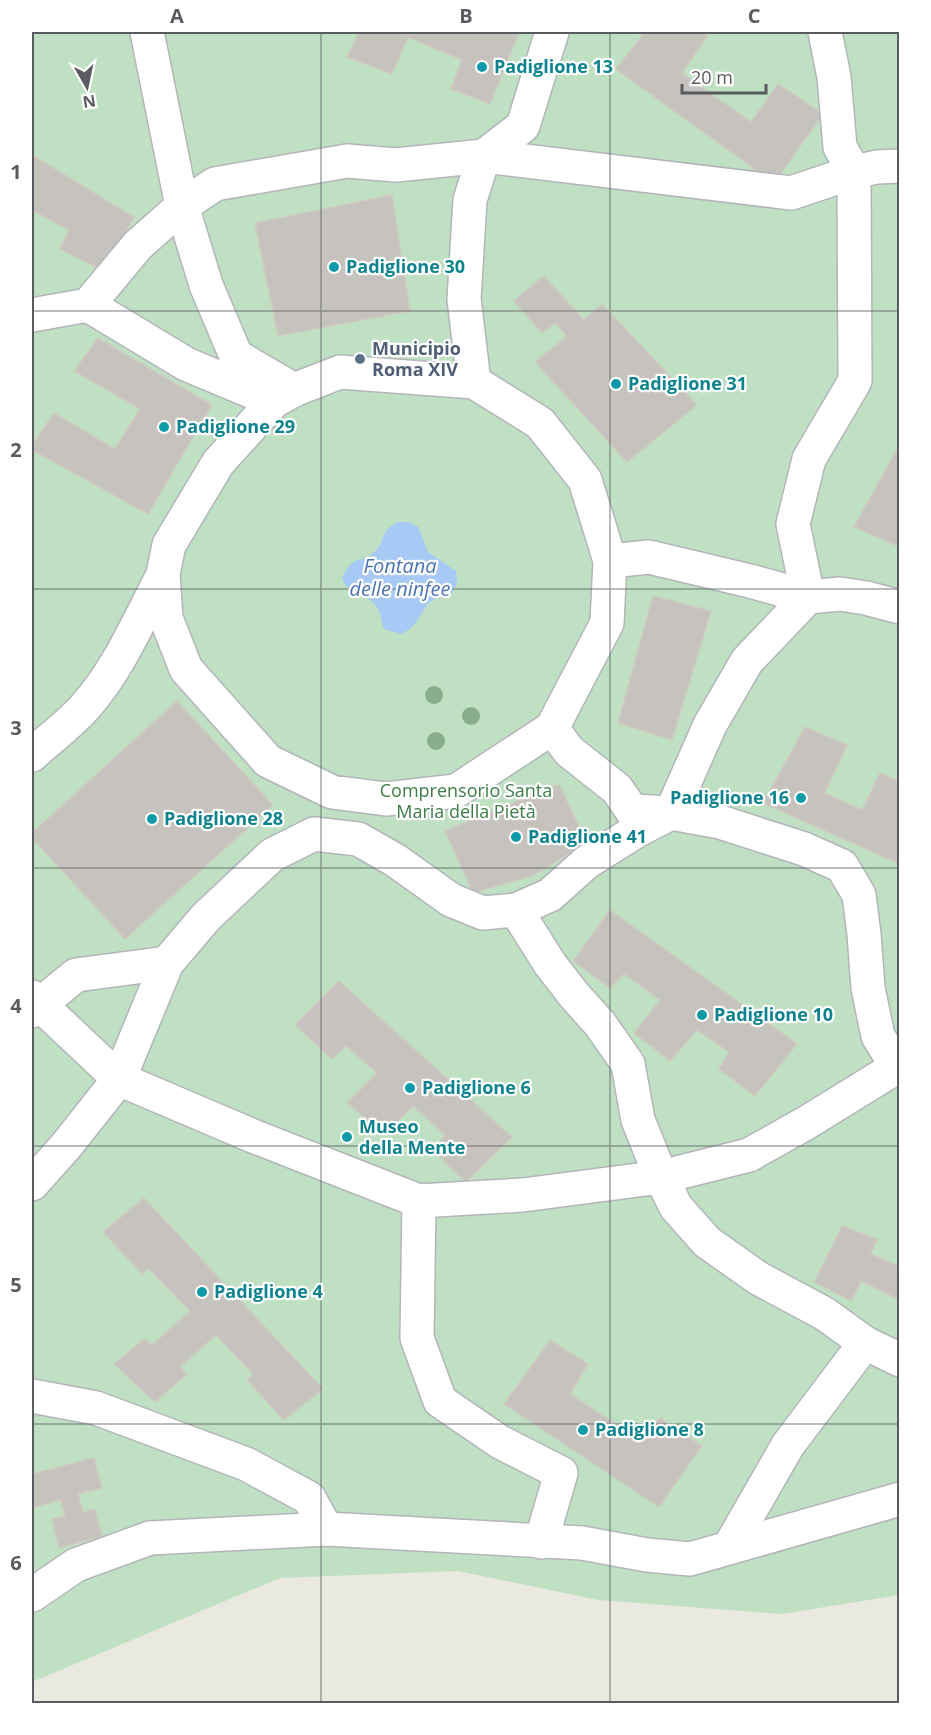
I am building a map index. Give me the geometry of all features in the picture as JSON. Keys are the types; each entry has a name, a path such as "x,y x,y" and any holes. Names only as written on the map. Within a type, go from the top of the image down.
{"street":[{"path":"147,32 182,206 206,285 236,356 284,396"},
{"path":"474,382 465,288 470,200 484,156 523,126 552,32"},
{"path":"808,597 793,524 809,459 855,381 854,172 840,147 834,77 825,32"},
{"path":"32,315 88,305 138,245 182,206 215,184 347,160 396,165 484,156 790,193 854,172 877,167 900,166"},
{"path":"88,305 186,364 284,396"},
{"path":"126,646 138,641 152,640 164,644 186,669 268,761 332,792 386,799 456,791 552,728 607,623 610,561 585,480 540,423 474,382 340,372 284,396 218,463 169,545 164,574 166,618 186,669"},
{"path":"610,561 649,557 808,597 840,594 900,607"},
{"path":"32,754 83,710 112,670 164,574"},
{"path":"32,1184 66,1146 118,1079 167,963 206,917 272,855 314,834 358,839 395,860 451,900 483,913 516,910 550,895 587,862 638,830 671,813 692,771 710,726 747,661 808,597"},
{"path":"167,963 76,975 34,1004 118,1079 253,1136 419,1201 523,1195 661,1177 748,1155 899,1067 878,1036 868,988 859,895 842,866 804,849 720,822 671,813 632,811 617,789 570,751 552,728"},
{"path":"314,834 332,792"},
{"path":"516,910 550,964 600,1024 628,1064 638,1120 676,1207 707,1242 758,1278 825,1314 865,1343 900,1360"},
{"path":"419,1201 417,1338 440,1401 500,1442 561,1473 541,1542"},
{"path":"730,1546 788,1445 865,1343"},
{"path":"32,1396 96,1408 246,1464 309,1497 326,1529"},
{"path":"32,1595 76,1565 150,1538 326,1529 582,1543 647,1555 690,1559 900,1499"}],"green space":[{"name":"Comprensorio Santa Maria della Pietà","path":"32,32 899,32 899,1595 782,1614 598,1600 458,1571 280,1578 32,1682"}],"water":[{"name":"Fontana delle ninfee","path":"397,522 408,522 418,527 428,552 456,571 457,584 450,596 439,597 432,601 415,624 401,634 384,629 376,606 350,589 342,579 350,565 377,549 387,530"}],"building":[{"name":"Padiglione 13","path":"359,32 519,33 490,104 451,89 462,60 408,37 392,74 347,57"},
{"path":"645,32 703,32 708,35 682,73 751,122 778,84 823,114 774,183 616,69"},
{"path":"32,155 134,217 104,271 60,249 69,230 32,210"},
{"name":"Padiglione 30","path":"392,195 410,311 278,336 255,223"},
{"name":"Padiglione 31","path":"544,276 584,320 602,304 697,405 627,462 535,362 567,336 555,323 542,333 514,301"},
{"name":"Padiglione 29","path":"98,338 212,405 148,514 32,450 32,445 54,413 115,449 140,409 74,371"},
{"path":"896,451 900,452 900,547 854,527"},
{"path":"653,596 711,611 672,740 618,723"},
{"name":"Padiglione 28","path":"177,701 273,805 125,939 32,838 32,833"},
{"name":"Padiglione 16","path":"805,727 847,745 825,793 862,810 880,773 900,782 900,864 763,803"},
{"name":"Padiglione 41","path":"559,784 587,843 534,875 473,893 445,831"},
{"name":"Padiglione 10","path":"610,910 797,1044 755,1096 719,1069 729,1052 697,1030 670,1061 634,1033 660,1000 624,974 610,988 573,961"},
{"name":"Padiglione 6","path":"339,981 512,1137 466,1182 432,1150 445,1135 413,1106 385,1134 347,1103 377,1073 346,1046 332,1059 295,1025"},
{"name":"Padiglione 4","path":"144,1198 323,1389 284,1420 247,1380 253,1374 216,1335 180,1367 187,1374 155,1402 114,1364 144,1339 152,1345 190,1311 149,1269 142,1274 103,1232"},
{"path":"842,1226 877,1239 871,1254 900,1267 900,1300 861,1281 851,1301 814,1282"},
{"name":"Padiglione 8","path":"550,1340 588,1364 570,1394 641,1441 660,1418 702,1446 659,1507 504,1404"},
{"path":"94,1458 102,1488 78,1494 83,1512 95,1509 102,1536 59,1548 52,1519 65,1516 61,1500 32,1508 32,1474"}],"place":[{"name":"Padiglione 13","path":"482,67"},
{"name":"Padiglione 30","path":"334,267"},
{"name":"Municipio Roma XIV","path":"360,359"},
{"name":"Padiglione 31","path":"616,384"},
{"name":"Padiglione 29","path":"164,427"},
{"name":"Padiglione 16","path":"801,798"},
{"name":"Padiglione 28","path":"152,819"},
{"name":"Padiglione 41","path":"516,837"},
{"name":"Padiglione 10","path":"702,1015"},
{"name":"Padiglione 6","path":"410,1088"},
{"name":"Museo della Mente","path":"347,1137"},
{"name":"Padiglione 4","path":"202,1292"},
{"name":"Padiglione 8","path":"583,1430"}]}
